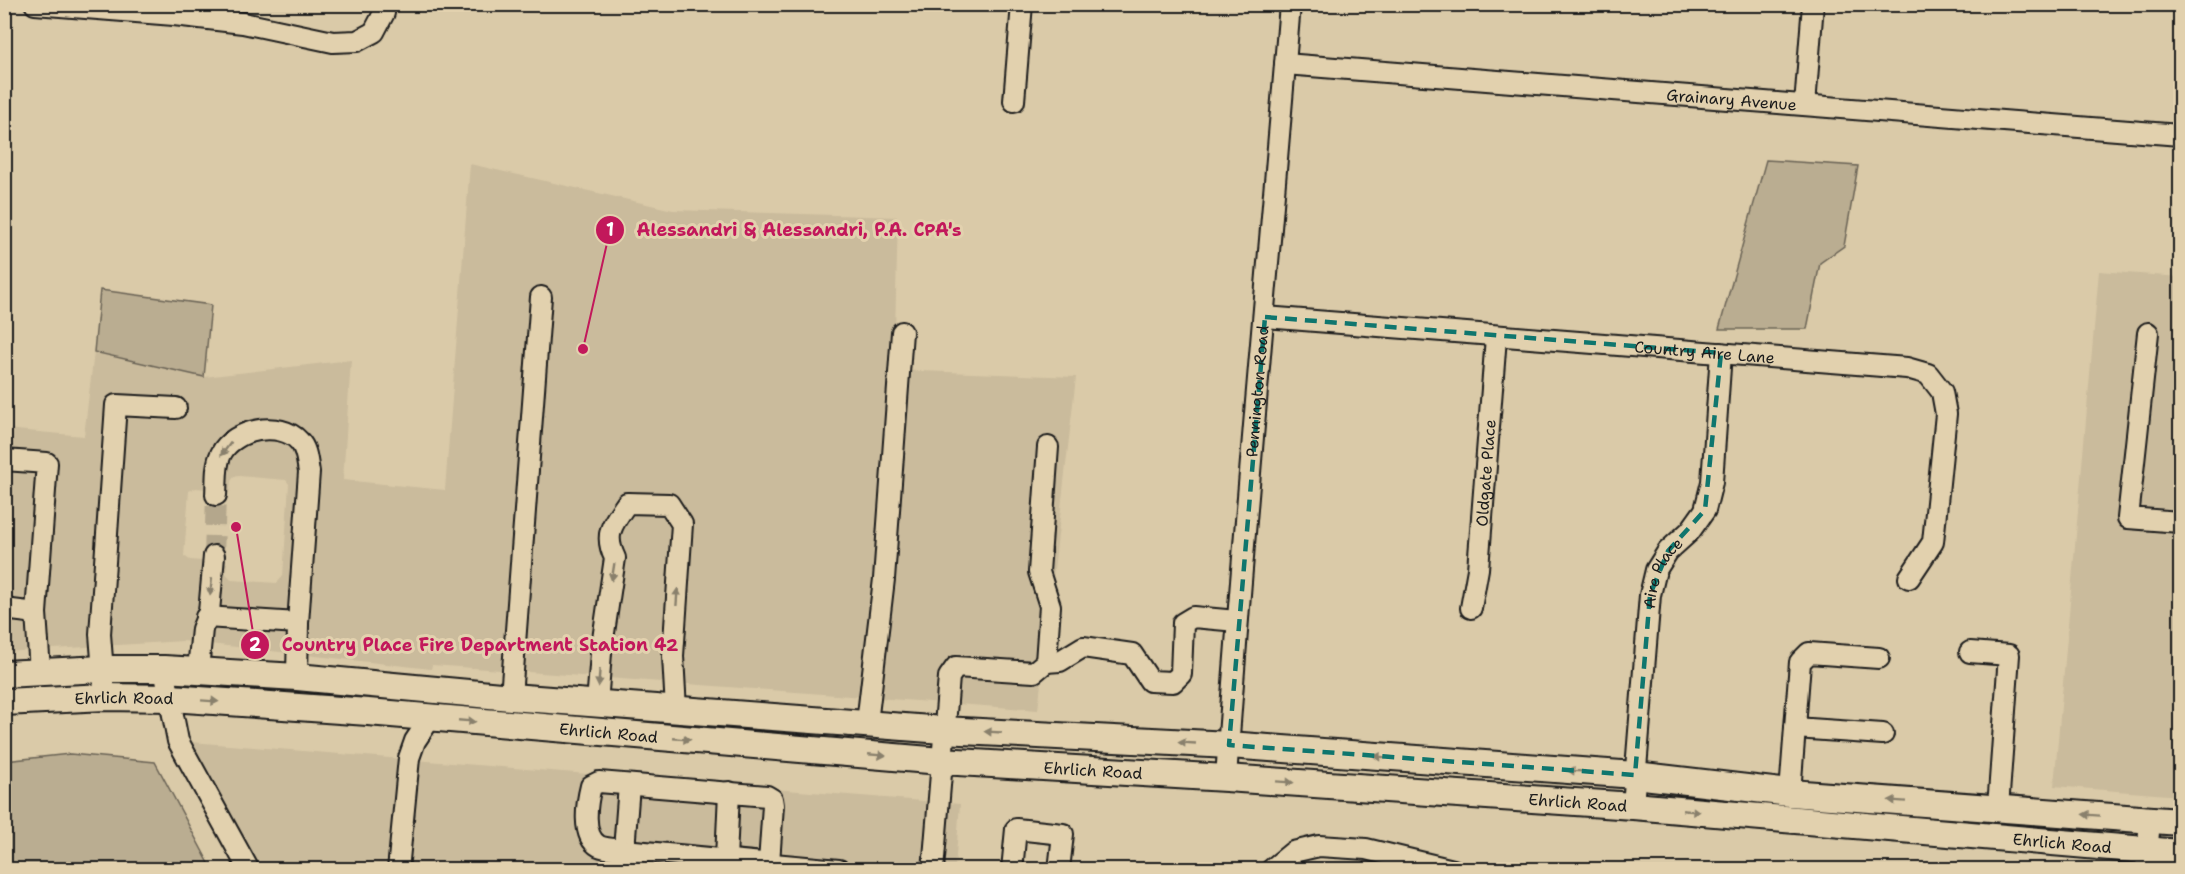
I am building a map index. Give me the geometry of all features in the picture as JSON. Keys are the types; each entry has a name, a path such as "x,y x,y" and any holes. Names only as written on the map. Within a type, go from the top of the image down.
{"main road":[{"name":"Ehrlich Road","path":"4,674 102,669 198,670 597,704 944,730 1228,745 1635,776 1790,793 2181,822"},
{"name":"Ehrlich Road","path":"4,702 105,697 171,698 431,717 941,761 1633,806 2146,860 2181,853"}],"street":[{"path":"35,4 243,23 333,42 357,41 374,32 384,13 385,4"},
{"path":"1014,100 1022,4"},
{"name":"Pennington Road","path":"1226,778 1237,621 1265,317 1290,4"},
{"path":"1805,105 1813,4"},
{"name":"Grainary Avenue","path":"1285,64 2181,135"},
{"path":"511,697 541,297"},
{"name":"Country Aire Lane","path":"1265,317 1907,368 1928,374 1941,392 1946,414 1945,426 1933,542 1909,578"},
{"path":"867,723 884,579 902,332"},
{"path":"2148,333 2128,518 2181,522"},
{"name":"Oldgate Place","path":"1471,608 1478,569 1496,337"},
{"name":"Aire Place","path":"1633,806 1650,595 1656,570 1668,551 1690,531 1705,510 1712,482 1721,353"},
{"path":"105,697 100,634 116,405 177,408"},
{"path":"216,495 217,466 222,453 228,445 244,434 269,430 285,432 299,440 305,450 309,472 298,623 297,677"},
{"path":"1046,662 1050,606 1039,572 1048,447"},
{"path":"4,460 47,463 36,613 40,671"},
{"path":"597,704 601,653 615,558 609,545 611,527 627,503 669,504 682,524 673,656 676,710"},
{"path":"198,670 202,629 209,612 214,556"},
{"path":"4,609 36,613"},
{"path":"933,870 950,677 956,668 1034,672 1046,662 1060,660 1083,647 1132,654 1150,681 1173,682 1181,675 1183,623 1193,616 1237,621"},
{"path":"206,617 298,623"},
{"path":"1970,652 2009,655 1998,808"},
{"path":"1790,793 1800,663 1803,657 1809,653 1879,658"},
{"path":"164,669 178,741 249,870"},
{"path":"398,870 409,758 415,741 431,717"},
{"path":"1795,728 1883,734"},
{"path":"769,863 772,799 766,796 595,783 591,786 588,828 592,840 605,848 839,870"},
{"path":"624,850 629,785"},
{"path":"726,859 729,792"},
{"path":"2146,860 2150,819"},
{"path":"1012,870 1016,829 1063,834 1059,870"},
{"path":"1271,870 1293,852 1319,846 1366,849 1453,870"}],"highlighted area":[{"path":"1265,317 1721,353 1705,510 1668,551 1650,595 1635,775 1229,745"}],"shaded area":[{"path":"1766,160 1858,166 1844,246 1820,263 1807,329 1719,329"},
{"path":"470,164 673,210 898,217 894,370 1076,377 1038,710 432,665 431,669 183,641 5,652 5,429 84,436 94,352 204,377 351,360 343,480 445,490","holes":["239,476 286,480 289,484 283,576 277,583 231,580 226,573 227,563 190,560 184,556 189,491 196,488 230,491 231,481 234,477"]},
{"path":"2099,271 2180,277 2180,796 2054,786"},
{"path":"100,290 211,305 204,377 94,352"},
{"path":"191,742 960,804 955,869 237,869 230,853 166,745"},
{"path":"70,754 155,762 212,869 5,869 5,761"}],"tunnel":[{"path":"214,556 216,495"}],"place":[{"name":"Alessandri & Alessandri, P.A. CPA's","path":"583,349"},
{"name":"Country Place Fire Department Station 42","path":"236,527"}]}
